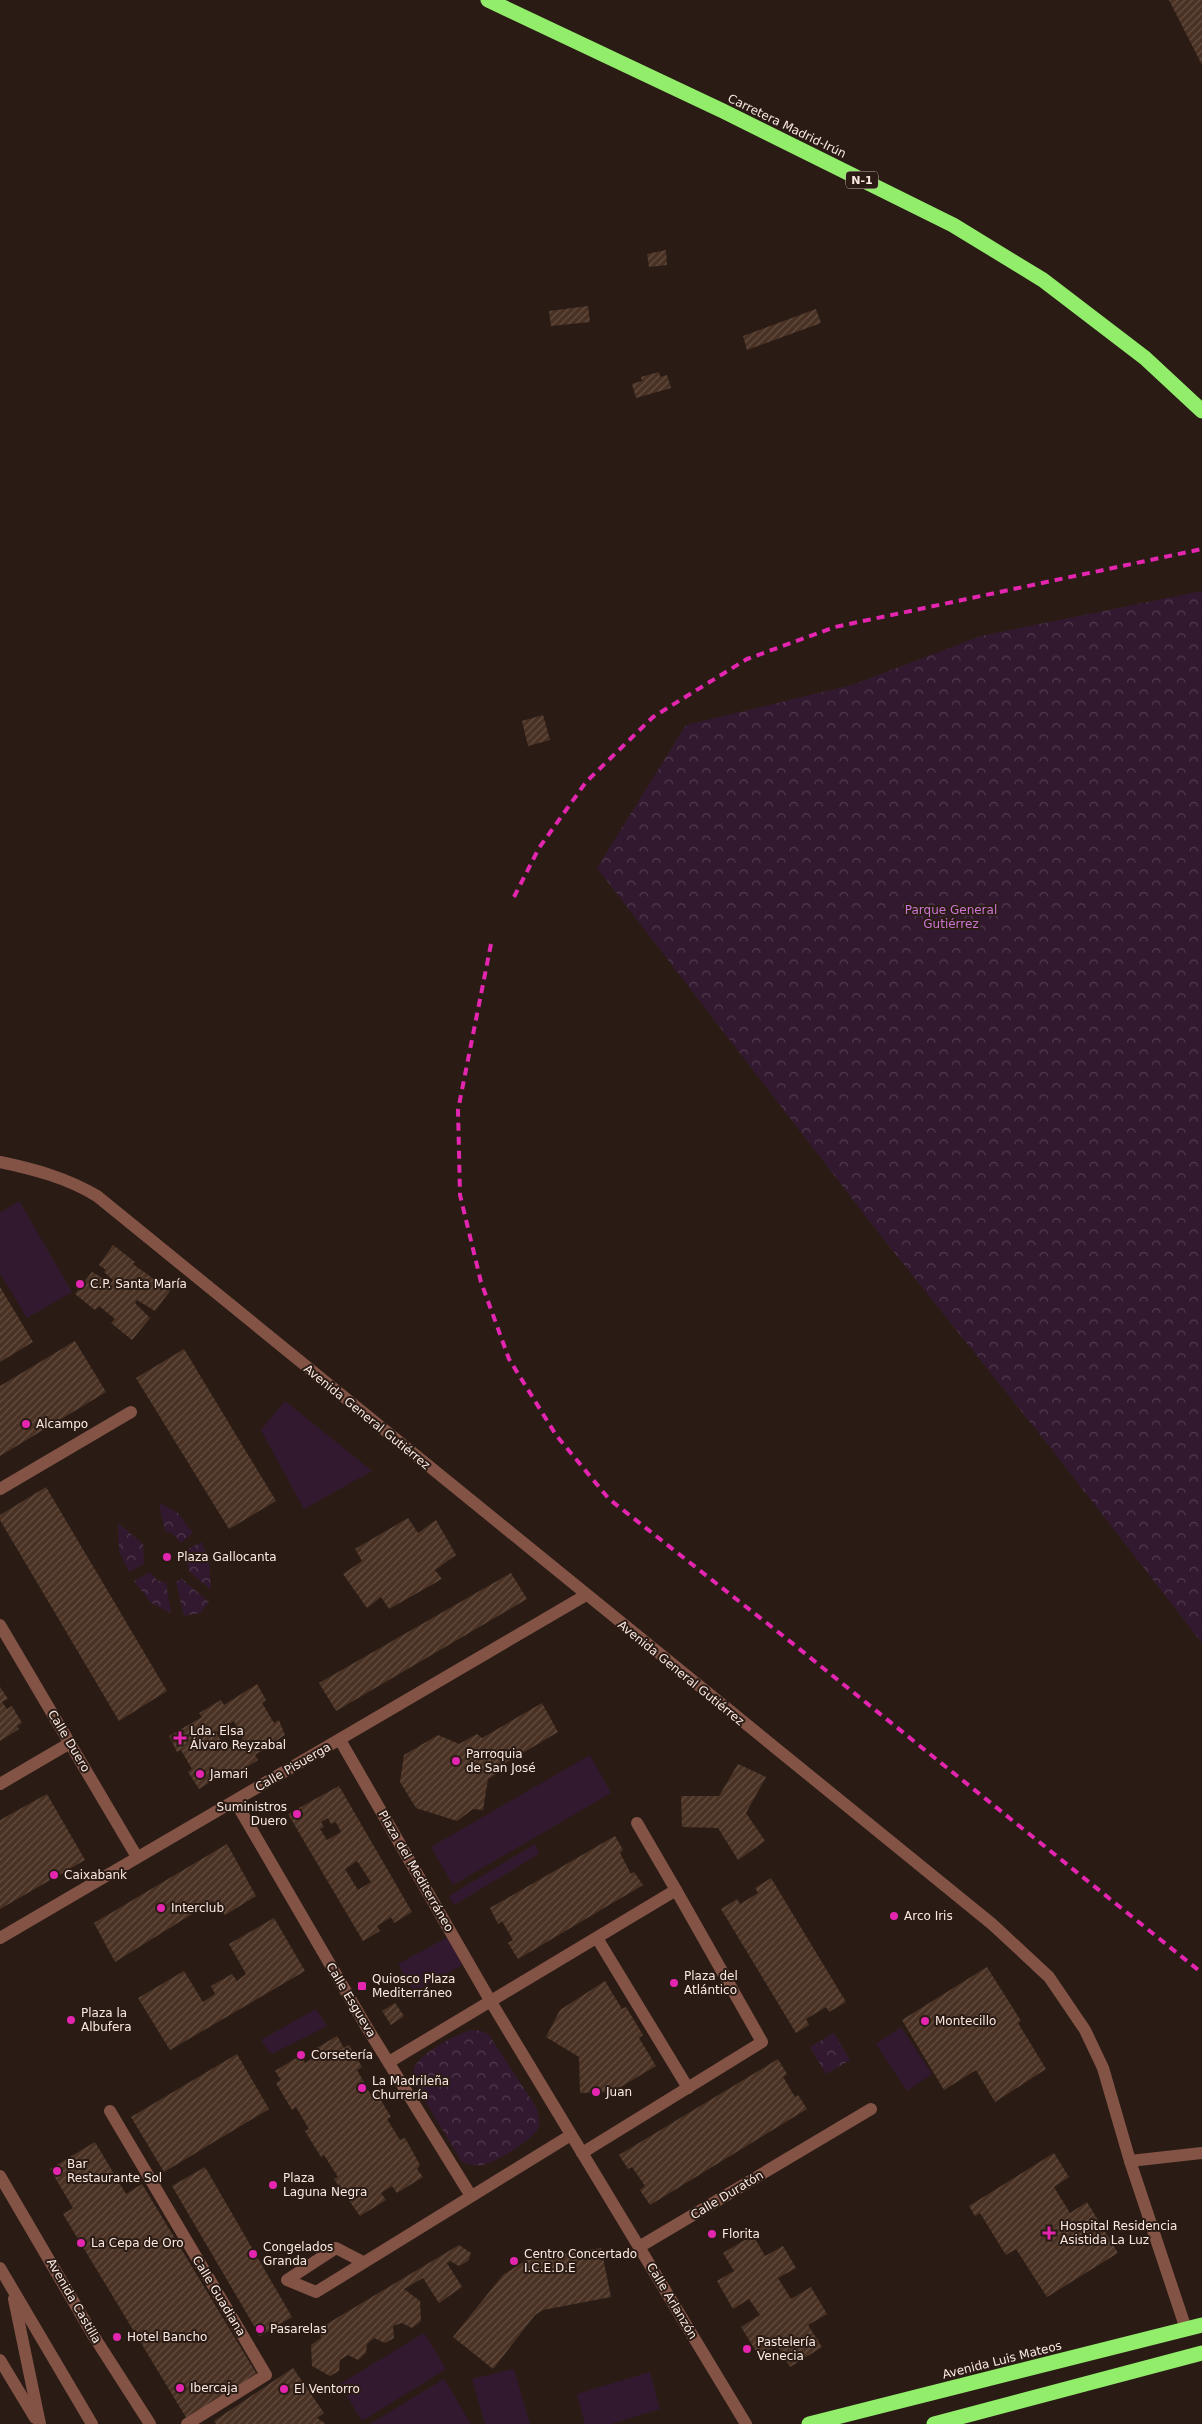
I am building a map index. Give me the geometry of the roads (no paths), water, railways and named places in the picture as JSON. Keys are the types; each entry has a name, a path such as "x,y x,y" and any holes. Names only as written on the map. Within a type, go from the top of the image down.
{"highway":[{"name":"Carretera Madrid-Irún","path":"488,0 714,107 953,225 1043,280 1145,358 1202,411"},
{"name":"Avenida Luis Mateos","path":"809,2424 1202,2325"},
{"path":"934,2424 1202,2353"}],"street":[{"name":"Avenida General Gutiérrez","path":"0,1162 47,1174 82,1187 97,1196 586,1596 992,1924 1049,1977 1085,2030 1104,2068 1130,2161 1186,2329"},
{"path":"0,1489 131,1412"},
{"name":"Calle Pisuerga","path":"0,1938 586,1596"},
{"name":"Calle Duero","path":"0,1625 137,1857"},
{"name":"Plaza del Mediterráneo","path":"340,1740 491,2002 582,2153"},
{"path":"0,1784 70,1743"},
{"name":"Calle Esgueva","path":"235,1802 471,2196"},
{"path":"582,2153 762,2042 638,1823"},
{"path":"389,2062 676,1890"},
{"path":"597,1938 688,2088"},
{"name":"Calle Duratón","path":"639,2247 871,2109"},
{"name":"Calle Guadiana","path":"110,2111 266,2374 187,2424"},
{"path":"364,2262 336,2248 287,2280 316,2292 571,2135"},
{"name":"Calle Arlanzón","path":"582,2153 746,2424"},
{"path":"1130,2161 1202,2154"},
{"name":"Avenida Castilla","path":"0,2176 93,2335 150,2424"},
{"path":"0,2268 92,2424"},
{"path":"12,2289 39,2424"},
{"path":"0,2360 39,2424"}],"railway":[{"path":"514,897 539,848 586,782 653,717 747,659 835,627 1202,549"},
{"path":"491,944 458,1110 460,1195 481,1282 509,1359 556,1435 609,1499 787,1639 1202,1973"}],"place":[{"name":"C.P. Santa María","path":"80,1284"},
{"name":"Alcampo","path":"26,1424"},
{"name":"Plaza Gallocanta","path":"167,1557"},
{"name":"Lda. Elsa Álvaro Reyzabal","path":"180,1738"},
{"name":"Parroquia de San José","path":"456,1761"},
{"name":"Jamari","path":"200,1774"},
{"name":"Suministros Duero","path":"297,1814"},
{"name":"Caixabank","path":"54,1875"},
{"name":"Interclub","path":"161,1908"},
{"name":"Arco Iris","path":"894,1916"},
{"name":"Plaza del Atlántico","path":"674,1983"},
{"name":"Quiosco Plaza Mediterráneo","path":"362,1986"},
{"name":"Plaza la Albufera","path":"71,2020"},
{"name":"Montecillo","path":"925,2021"},
{"name":"Corsetería","path":"301,2055"},
{"name":"La Madrileña Churrería","path":"362,2088"},
{"name":"Juan","path":"596,2092"},
{"name":"Bar Restaurante Sol","path":"57,2171"},
{"name":"Plaza Laguna Negra","path":"273,2185"},
{"name":"Hospital Residencia Asistida La Luz","path":"1049,2233"},
{"name":"Florita","path":"712,2234"},
{"name":"La Cepa de Oro","path":"81,2243"},
{"name":"Congelados Granda","path":"253,2254"},
{"name":"Centro Concertado I.C.E.D.E","path":"514,2261"},
{"name":"Pasarelas","path":"260,2329"},
{"name":"Hotel Bancho","path":"117,2337"},
{"name":"Pastelería Venecia","path":"747,2349"},
{"name":"Ibercaja","path":"180,2388"},
{"name":"El Ventorro","path":"284,2389"}],"park label":[{"name":"Parque General Gutiérrez","path":"951,917"}]}
